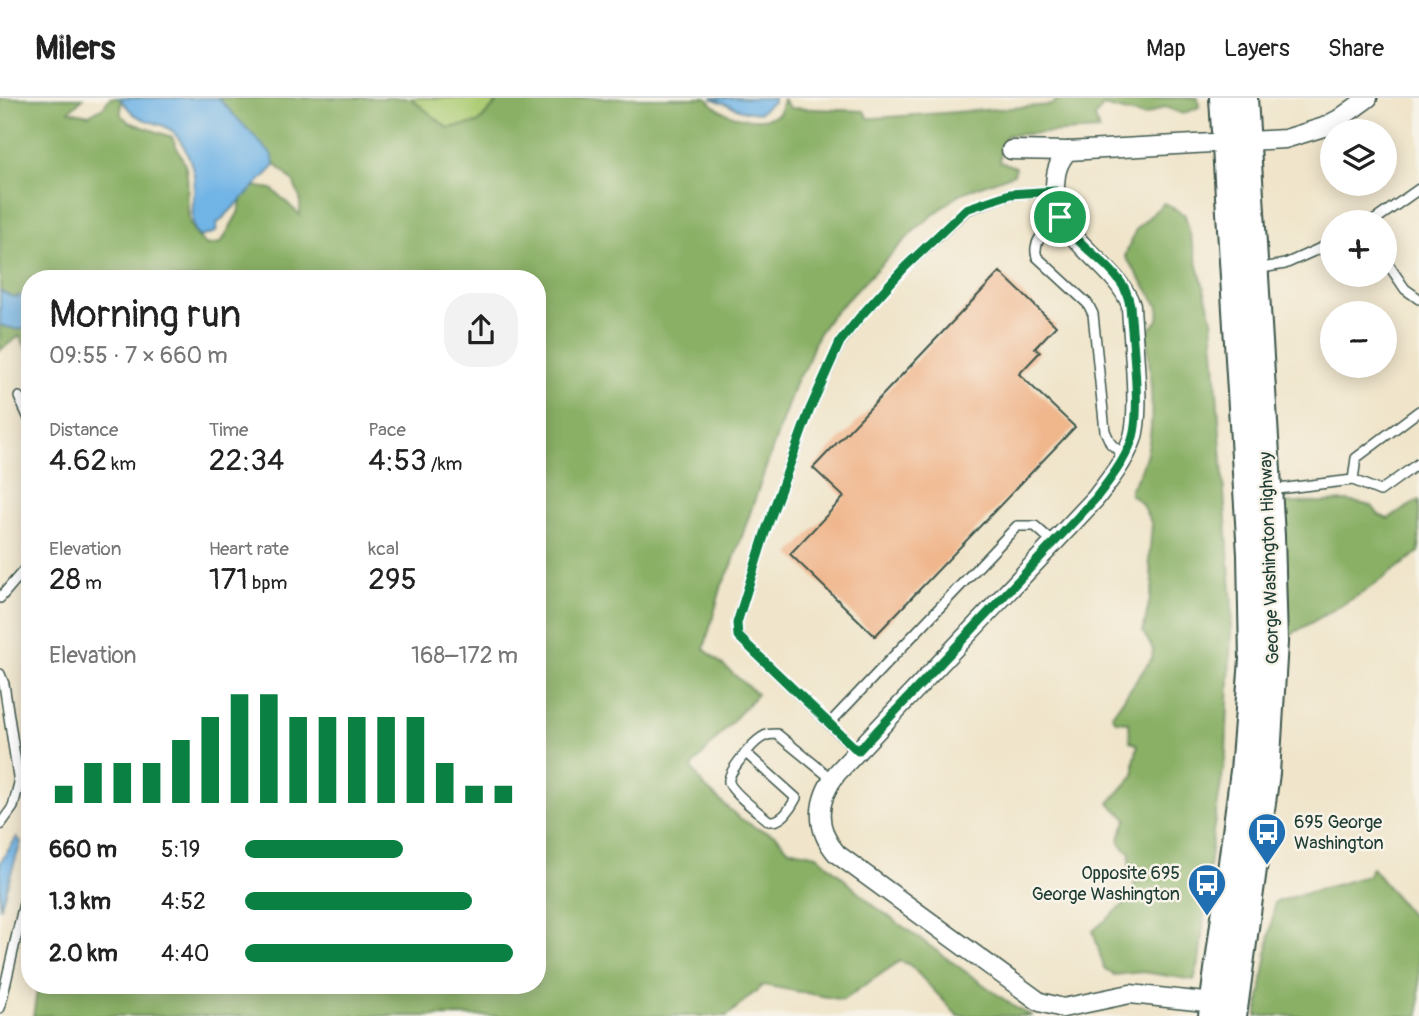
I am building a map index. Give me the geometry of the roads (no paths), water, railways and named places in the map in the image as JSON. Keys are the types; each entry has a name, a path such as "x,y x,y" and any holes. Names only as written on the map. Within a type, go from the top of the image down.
{"main road":[{"name":"George Washington Highway","path":"1223,98 1236,142 1254,270 1274,615 1270,721 1223,1010"},
{"name":"George Washington Highway","path":"1223,1010 1252,660 1236,142 1244,98"}],"street":[{"path":"1340,119 1368,98"},
{"path":"1010,150 1068,151 1271,142 1297,137 1320,128"},
{"path":"1068,151 1058,162 1055,191 1060,217 1072,236 1124,288 1130,305 1136,417 1133,438 1125,456 1095,499 832,779 825,788 821,826 826,840 837,854 1040,1002 1063,1008 1130,994 1223,1010"}],"lane":[{"path":"1339,119 1349,98"},
{"path":"1389,210 1419,189"},
{"path":"858,751 738,636 737,623 763,541 810,409 840,342 859,318 905,267 966,209 1010,194 1055,191"},
{"path":"1060,217 1037,240 1035,250 1037,257 1088,304 1093,314 1105,431 1111,444 1125,456"},
{"path":"1254,270 1285,264 1320,248"},
{"path":"1397,277 1405,289 1419,299"},
{"path":"19,397 21,401"},
{"path":"1353,480 1356,458 1419,411"},
{"path":"1268,490 1353,480 1380,491 1419,463"},
{"path":"829,724 1017,526 1035,526 1054,543"},
{"path":"0,598 21,574"},
{"path":"0,674 6,696 19,783 13,807 0,825"},
{"path":"747,754 796,798 782,818 769,821 734,789 729,781 730,771 758,739 777,734 832,779"},
{"path":"0,1008 21,916"}],"water":[{"path":"119,98 218,98 272,155 275,166 217,224 216,232 200,237 195,232 192,216 193,170 183,145 170,129 137,116"},
{"path":"711,98 774,98 774,101 759,113 744,111"},
{"path":"0,291 13,297 21,296 21,329 0,325"},
{"path":"17,837 21,842 0,909 0,863"}],"place":[{"name":"695 George Washington","path":"1267,866"},
{"name":"Opposite 695 George Washington","path":"1207,917"}]}
